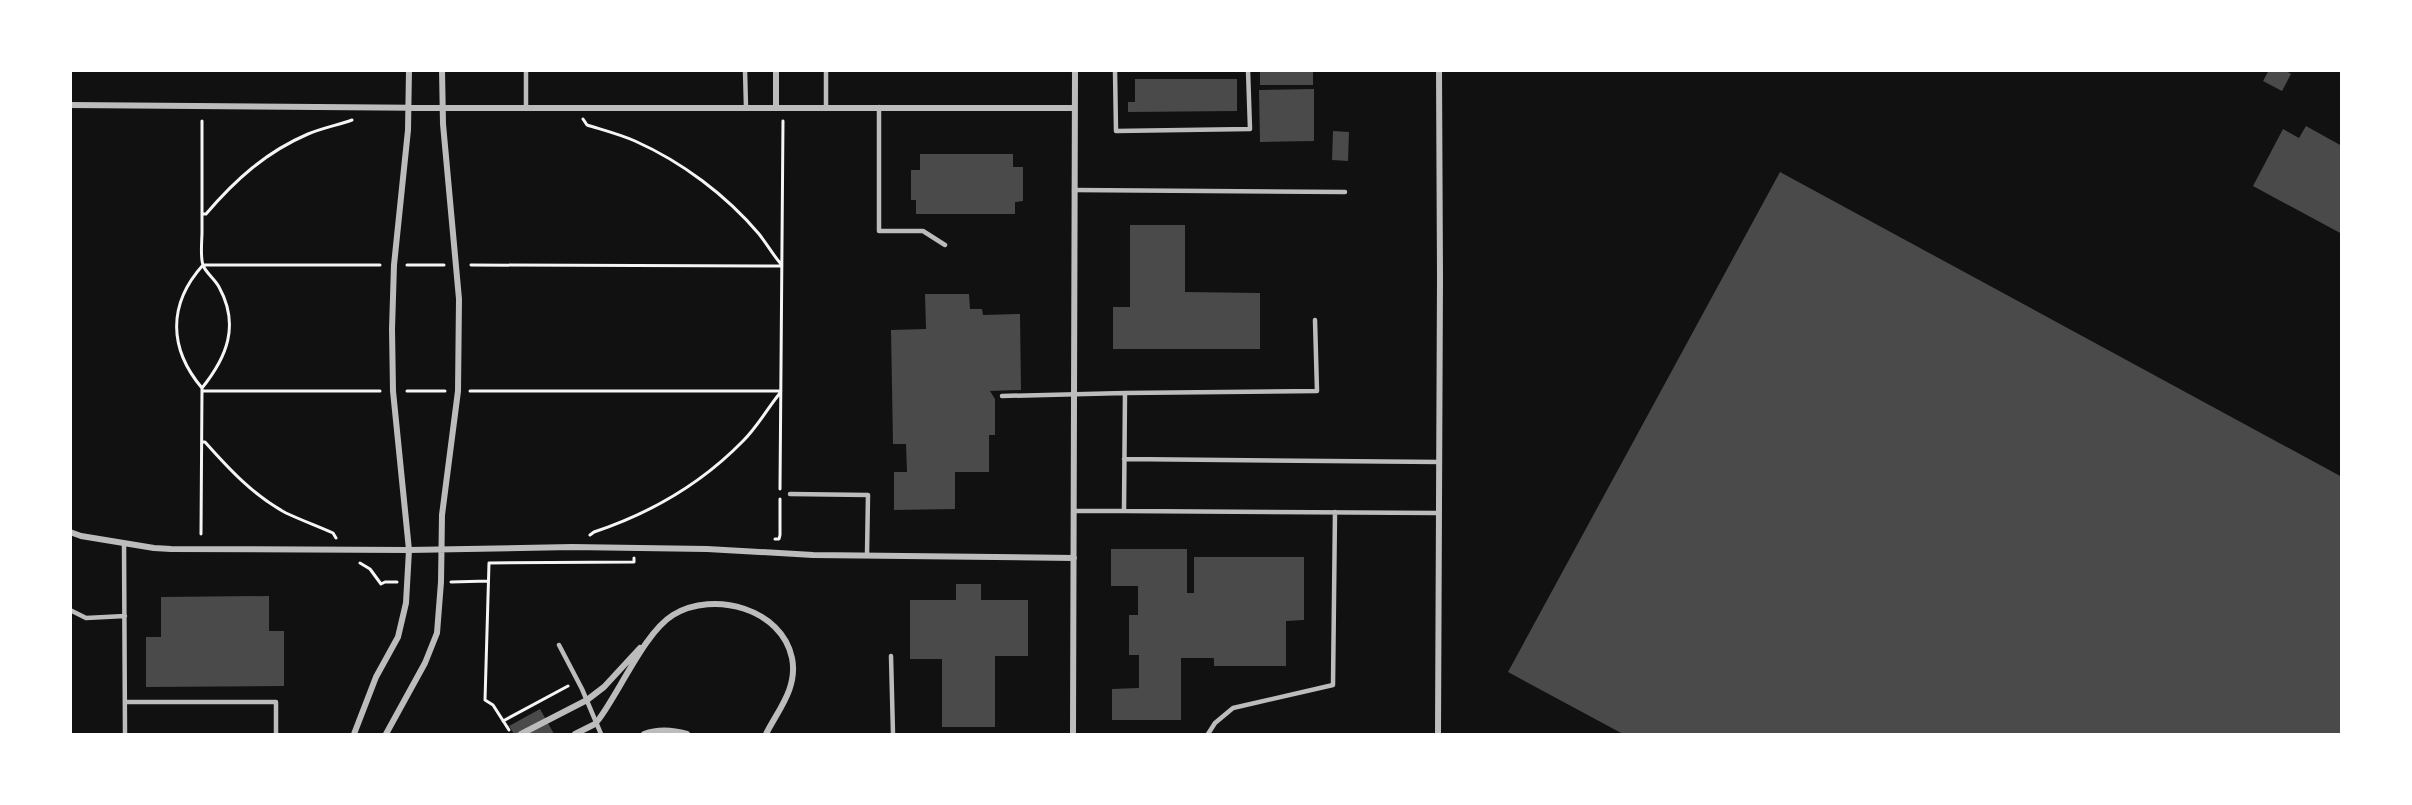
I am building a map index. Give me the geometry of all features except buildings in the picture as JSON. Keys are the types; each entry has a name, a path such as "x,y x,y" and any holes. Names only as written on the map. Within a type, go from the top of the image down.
{"street":[{"path":"354,735 376,677 398,637 406,603 409,550 393,392 392,330 394,265 409,108 410,70"},
{"path":"386,735 425,663 437,633 441,582 442,514 458,392 460,330 457,265 442,108 442,70"},
{"path":"776,70 780,107"},
{"path":"1073,735 1075,70"},
{"path":"1438,735 1439,70"},
{"path":"70,105 409,108 1074,108"},
{"path":"70,532 124,543 171,549 634,549 1074,558"},
{"path":"521,735 586,700 604,687 673,615 702,604 727,604 747,609 775,625 786,642 792,660 791,684 785,703 766,735"},
{"path":"575,735 595,724 614,699 649,639"},
{"path":"644,735 652,731 675,731 687,735"}],"lane":[{"path":"526,70 526,108"},
{"path":"745,70 746,107"},
{"path":"826,70 826,107"},
{"path":"1115,70 1116,131 1250,129 1248,70"},
{"path":"879,107 879,231 923,231 945,245"},
{"path":"1074,190 1345,192"},
{"path":"1002,396 1074,393 1317,391 1315,320"},
{"path":"1124,511 1125,393"},
{"path":"1124,459 1440,462"},
{"path":"790,494 868,495 867,555"},
{"path":"1074,511 1437,513"},
{"path":"1208,735 1215,723 1233,708 1333,685 1335,512"},
{"path":"124,543 124,735"},
{"path":"70,610 86,618 124,616"},
{"path":"559,645 578,681 601,735"},
{"path":"891,656 893,735"},
{"path":"124,702 276,702 276,735"}],"path":[{"path":"583,107 584,120 587,125 633,140 656,151 714,190 754,229 782,266"},
{"path":"768,539 779,539 780,535 782,266 780,107"},
{"path":"202,214 206,214 239,178 280,148 309,134 353,118"},
{"path":"201,534 202,390 184,364 176,336 176,318 188,285 202,265 202,122"},
{"path":"202,265 380,265"},
{"path":"202,265 219,287 229,320 229,339 225,355 202,390"},
{"path":"407,265 444,265"},
{"path":"471,265 782,266"},
{"path":"202,390 380,391"},
{"path":"407,392 445,392"},
{"path":"470,392 781,392"},
{"path":"590,535 665,502 713,469 762,420 781,392"},
{"path":"202,442 205,442 243,483 268,502 286,513 333,533 336,536 336,549"},
{"path":"579,535 601,535"},
{"path":"511,735 493,705 485,700 489,563 634,562 634,549"},
{"path":"355,561 370,569 381,584 407,582"},
{"path":"441,582 488,581"},
{"path":"503,721 578,681"}]}
